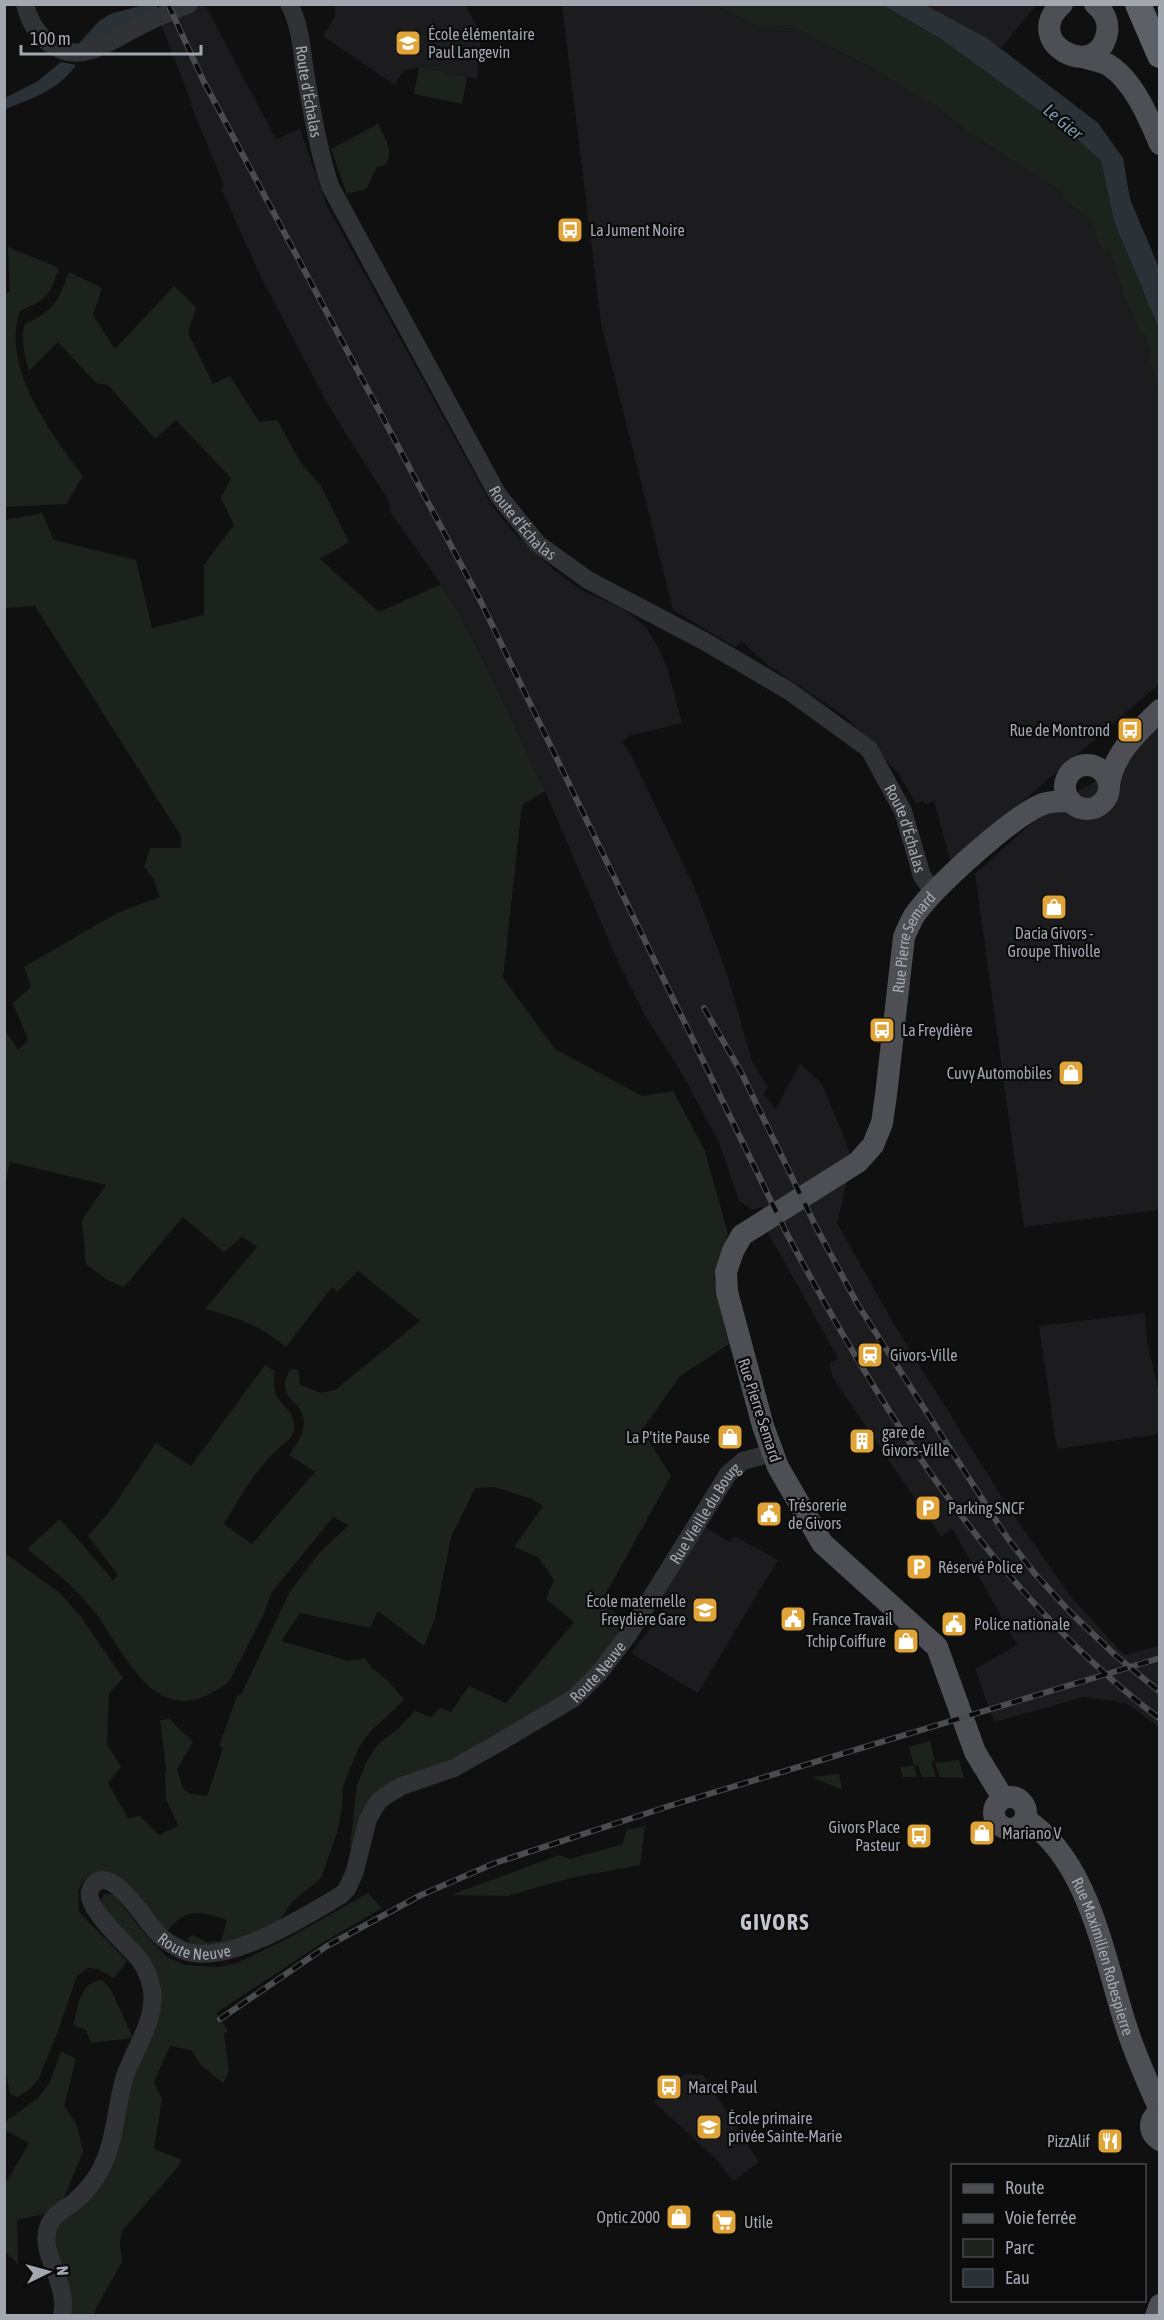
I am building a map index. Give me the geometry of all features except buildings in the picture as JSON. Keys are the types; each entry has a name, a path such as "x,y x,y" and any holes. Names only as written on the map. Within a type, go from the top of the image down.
{"highway":[{"path":"1136,4 1157,35"},
{"path":"1156,4 1157,35"}],"main road":[{"path":"1062,4 1052,16 1050,25 1053,42 1067,55 1109,65 1138,99 1160,144"},
{"path":"1083,57 1098,49 1107,33 1104,14 1096,5"},
{"path":"1104,42 1109,65"},
{"path":"1122,751 1101,762 1075,769 1069,791 1083,808 1095,808 1106,799 1111,772 1122,751 1160,710"},
{"path":"1089,765 1103,771 1109,784"},
{"name":"Rue Pierre Semard","path":"1025,1819 1012,1830 999,1826 995,1822 994,1810 1003,1798 975,1752 937,1647 822,1543 778,1467 740,1346 726,1282 729,1263 737,1242 751,1227 842,1173 867,1153 878,1136 886,1095 904,937 914,917 934,893 984,846 1026,813 1069,791"},
{"name":"Rue Maximilien Robespierre","path":"1025,1819 1047,1836 1070,1864 1084,1893 1127,2029 1160,2111"},
{"path":"1160,2111 1151,2121 1153,2134 1160,2140"},
{"path":"1156,2316 1160,2305"}],"street":[{"path":"25,4 31,23 44,40 59,49 71,52 91,50 189,4"},
{"name":"Route d'Échalas","path":"289,4 294,13 320,154 330,186 498,495 538,544 588,580 684,630 789,691 868,749 903,811 922,876 934,893"},
{"name":"Rue Vieille du Bourg","path":"654,1594 728,1474 743,1461 772,1453"},
{"name":"Route Neuve","path":"62,2316 64,2296 47,2245 47,2230 56,2214 88,2189 103,2164 124,2078 146,2028 152,1999 146,1971 141,1962 95,1909 89,1898 91,1888 95,1883 105,1880 117,1884 159,1935 174,1945 192,1952 209,1954 229,1951 282,1928 341,1896 347,1889 355,1871 368,1819 378,1802 397,1788 454,1768 574,1698 599,1673 628,1635 654,1594"}],"shaded area":[{"path":"205,5 276,139 300,129 326,204 491,504 515,534 554,570 583,591 623,609 647,629 656,643 668,670 682,723 629,736 622,741 633,759 695,889 727,973 752,1061 768,1087 763,1094 776,1109 800,1063 822,1084 850,1152 847,1181 837,1223 895,1326 1008,1507 1071,1597 1124,1655 1159,1646 1159,1727 1126,1703 1084,1697 994,1722 975,1669 1017,1645 952,1528 941,1537 833,1378 829,1364 838,1358 767,1231 763,1207 753,1210 739,1201 720,1145 683,1075 647,1019 618,962 545,791 476,645 441,584 390,512 389,502 328,405 261,277 221,188 224,185 160,22"},
{"name":"École élémentaire Paul Langevin","path":"335,5 465,5 481,34 477,79 419,67 403,71 395,85 323,36 335,16"},
{"path":"562,5 715,5 762,28 790,25 934,104 961,127 1063,193 1061,197 1093,221 1099,246 1110,252 1124,296 1145,334 1152,353 1148,354 1159,394 1159,684 951,863 934,801 925,804 923,801 916,804 898,773 847,718 769,666 741,641 735,647 673,610 601,323"},
{"path":"925,5 1036,5 1001,48 987,38"},
{"path":"1159,725 1159,1210 1024,1227 975,874 1045,811 1123,765"},
{"path":"1145,1313 1147,1342 1159,1392 1159,1434 1057,1449 1039,1326"},
{"name":"École maternelle Freydière Gare","path":"701,1525 730,1542 734,1536 778,1560 698,1693 631,1653 662,1613 664,1593"},
{"name":"École primaire privée Sainte-Marie","path":"684,2074 703,2075 759,2162 733,2181 718,2161 654,2102"}],"green space":[{"path":"715,5 883,5 941,39 1073,135 1101,161 1114,221 1159,329 1159,394 1145,334 1141,335 1124,296 1110,252 1099,246 1093,221 1061,197 1063,193 961,127 934,104 877,71 790,25 762,28"},
{"path":"419,67 467,77 462,104 414,94"},
{"path":"378,124 389,149 386,165 377,167 366,189 347,194 331,149"},
{"path":"8,247 59,268 50,291 36,303 20,311 16,332 17,354 32,398 57,440 83,476 66,504 5,507 4,295 10,291"},
{"path":"69,272 102,288 93,315 115,349 174,286 196,307 188,333 213,384 230,376 259,422 277,420 301,463 321,486 349,542 320,559 379,612 441,584 476,645 545,791 522,805 503,978 555,1049 642,1096 673,1091 705,1151 728,1234 714,1278 729,1344 680,1376 642,1430 671,1476 600,1604 627,1620 586,1681 466,1755 399,1780 355,1849 350,1848 357,1785 367,1761 378,1744 399,1728 415,1711 431,1717 440,1708 451,1712 469,1686 506,1703 574,1622 546,1599 554,1580 538,1557 514,1547 543,1506 532,1499 494,1487 475,1488 451,1537 435,1618 424,1646 378,1611 370,1628 300,1613 281,1641 349,1661 365,1658 404,1700 370,1732 359,1747 343,1786 337,1833 321,1878 293,1901 279,1921 267,1929 218,1948 191,1945 187,1938 192,1935 207,1942 221,1941 227,1920 194,1913 180,1918 167,1932 133,1889 120,1879 94,1875 84,1880 78,1890 79,1912 127,1961 114,1978 98,1969 88,1968 77,1976 38,2080 30,2089 17,2097 10,2094 4,2064 5,1553 61,1594 81,1617 123,1678 109,1693 107,1744 121,1767 108,1783 128,1818 140,1816 159,1835 178,1826 166,1799 166,1766 160,1720 170,1719 193,1742 177,1769 183,1789 190,1794 207,1796 223,1748 219,1746 237,1696 241,1695 289,1593 320,1552 349,1525 333,1517 272,1592 264,1614 230,1680 210,1693 187,1701 170,1699 154,1690 140,1677 87,1602 27,1549 60,1519 113,1580 118,1575 88,1536 110,1511 156,1443 191,1466 265,1365 275,1371 275,1392 292,1416 294,1428 290,1438 255,1475 224,1524 252,1544 315,1472 289,1455 299,1440 304,1423 301,1411 286,1391 285,1383 290,1369 298,1370 300,1385 321,1393 335,1390 420,1321 358,1271 337,1292 332,1287 286,1347 248,1323 205,1309 257,1247 242,1237 224,1252 183,1217 124,1287 107,1280 86,1264 82,1220 106,1185 10,1162 5,1184 5,1030 18,1050 28,1040 13,1003 31,987 24,967 117,913 160,897 153,878 144,867 150,848 181,848 181,836 35,606 5,608 5,520 42,513 54,540 136,560 152,628 204,615 204,565 234,525 221,498 231,478 176,420 155,439 108,385 96,383 58,342 29,371 23,342 25,324 43,314 54,304"},
{"path":"930,1741 935,1761 931,1761 936,1777 922,1777 918,1765 914,1766 909,1747"},
{"path":"959,1760 964,1778 940,1777 935,1763"},
{"path":"914,1766 917,1777 903,1777 900,1767"},
{"path":"839,1774 842,1790 812,1777"},
{"path":"645,1826 640,1865 571,1878 507,1896 451,1895 559,1855 570,1859 623,1844 626,1830"},
{"path":"368,1893 382,1908 322,1943 216,2013 228,2031 224,2034 229,2071 223,2083 201,2065 191,2050 170,2046 154,2082 162,2099 154,2149 182,2160 122,2231 120,2244 122,2262 94,2315 67,2315 54,2234 65,2218 102,2185 112,2167 129,2092 161,2005 104,1910 101,1900 104,1894 114,1895 149,1939 168,1958 185,1965 218,1967 237,1963 287,1939"},
{"path":"102,1980 111,1990 133,2038 91,2043 86,2030 73,2025 84,1990 94,1982"},
{"path":"61,2052 76,2058 64,2106 77,2125 83,2152 63,2200 44,2214 17,2220 18,2264 5,2251 4,2180 7,2181 29,2143 5,2130 5,2122 38,2098 49,2084"}],"water":[{"path":"144,5 156,5 159,10 95,45 74,49 98,22 110,14"},
{"name":"Le Gier","path":"883,5 925,5 987,38 1098,123 1123,158 1130,199 1159,268 1159,329 1114,221 1101,161 1073,135 941,39"},
{"path":"61,62 76,65 53,87 5,109 5,98 38,81"}],"railway":[{"path":"168,4 204,82 480,600 787,1234 824,1301 904,1434 948,1497 995,1558 1046,1616 1101,1670 1160,1719"},
{"path":"704,1008 741,1072 817,1229 858,1305 1006,1536 1035,1574 1071,1613 1115,1655 1160,1692"},
{"path":"220,2019 327,1946 421,1895 495,1863 669,1806 1160,1658"}],"place":[{"name":"École élémentaire Paul Langevin","path":"408,43"},
{"name":"La Jument Noire","path":"570,230"},
{"name":"Rue de Montrond","path":"1130,730"},
{"name":"Dacia Givors - Groupe Thivolle","path":"1054,907"},
{"name":"La Freydière","path":"882,1030"},
{"name":"Cuvy Automobiles","path":"1071,1073"},
{"name":"Givors-Ville","path":"870,1355"},
{"name":"La P'tite Pause","path":"730,1437"},
{"name":"gare de Givors-Ville","path":"862,1441"},
{"name":"Parking SNCF","path":"928,1508"},
{"name":"Trésorerie de Givors","path":"769,1514"},
{"name":"Réservé Police","path":"919,1567"},
{"name":"École maternelle Freydière Gare","path":"705,1610"},
{"name":"France Travail","path":"793,1619"},
{"name":"Police nationale","path":"954,1624"},
{"name":"Tchip Coiffure","path":"906,1641"},
{"name":"Mariano V","path":"982,1833"},
{"name":"Givors Place Pasteur","path":"919,1836"},
{"name":"Marcel Paul","path":"669,2087"},
{"name":"École primaire privée Sainte-Marie","path":"709,2127"},
{"name":"PizzAlif","path":"1110,2141"},
{"name":"Optic 2000","path":"679,2217"},
{"name":"Utile","path":"724,2222"}],"district":[{"name":"GIVORS","path":"775,1922"}]}
